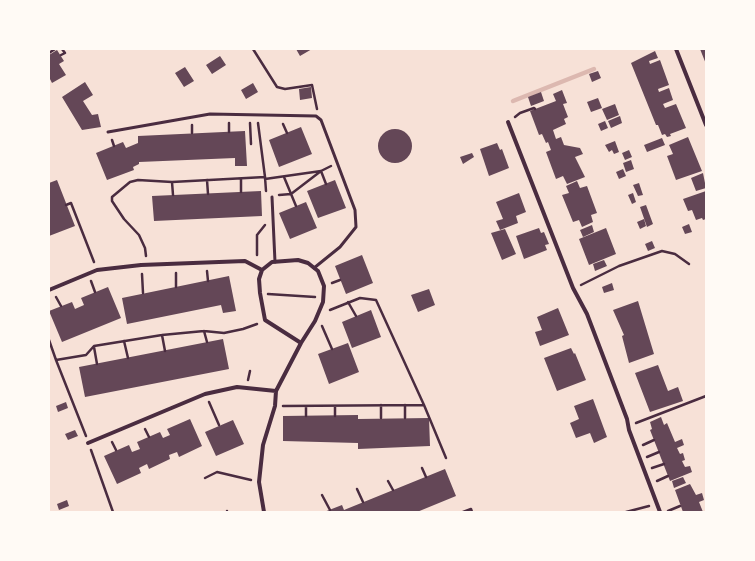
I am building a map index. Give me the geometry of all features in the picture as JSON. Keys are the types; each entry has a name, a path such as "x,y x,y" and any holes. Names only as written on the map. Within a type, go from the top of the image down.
{"street":[{"path":"676,49 706,125"},
{"path":"508,122 573,288 587,314 628,419 628,426 660,512"},
{"path":"264,512 259,482 264,445 275,406 276,391 301,343 317,320 323,297 324,286 318,271 308,263 298,260 275,262 267,265 262,270 259,279 265,320 301,343"},
{"path":"49,290 97,270 141,265 245,261 262,270"},
{"path":"88,443 205,394 237,387 276,391"}],"lane":[{"path":"108,132 210,114 316,116 321,120 355,210 356,227 340,247 314,268"},
{"path":"272,197 275,262"}],"path":[{"path":"49,52 55,49"},
{"path":"61,55 65,53 62,49"},
{"path":"253,49 277,88 285,90 312,85 321,120"},
{"path":"508,122 520,113 534,108 535,109"},
{"path":"258,114 258,130 265,166 266,196"},
{"path":"250,128 251,144"},
{"path":"291,194 321,171 336,163"},
{"path":"146,265 145,248 139,235 124,219 112,200 112,197 130,182 172,182 284,177 321,171"},
{"path":"321,171 326,184"},
{"path":"284,177 296,206"},
{"path":"241,179 241,192"},
{"path":"207,180 208,194"},
{"path":"172,182 173,195"},
{"path":"66,205 71,203 97,270"},
{"path":"257,255 257,235 267,223"},
{"path":"573,288 619,266 662,251 675,254 689,264"},
{"path":"175,264 176,287"},
{"path":"141,265 142,293"},
{"path":"260,293 323,297"},
{"path":"332,349 317,320 328,311 348,302 360,298 376,300 424,405 446,458"},
{"path":"348,302 356,316"},
{"path":"56,360 86,355 94,346 162,334 204,331 224,333 237,331 265,320"},
{"path":"204,331 207,342"},
{"path":"162,334 165,351"},
{"path":"49,340 88,443 98,464 113,512"},
{"path":"124,341 128,358"},
{"path":"94,346 97,364"},
{"path":"205,394 219,425"},
{"path":"628,426 706,396"},
{"path":"381,405 381,418"},
{"path":"405,405 405,418"},
{"path":"275,406 424,405"},
{"path":"306,406 306,416"},
{"path":"335,406 335,416"},
{"path":"648,442 654,440"},
{"path":"653,454 659,452"},
{"path":"658,466 664,464"},
{"path":"422,468 426,477"},
{"path":"205,478 217,472 231,474 259,482"},
{"path":"656,481 668,476"},
{"path":"388,481 392,490"},
{"path":"357,489 363,502"},
{"path":"322,495 330,510"},
{"path":"626,512 656,504"},
{"path":"668,511 680,506"},
{"path":"463,512 471,509 472,512"}],"building":[{"path":"296,49 312,49 300,56"},
{"path":"700,49 706,49 706,64"},
{"path":"57,50 64,61 59,64 66,75 52,83 49,77 49,55"},
{"path":"655,51 658,58 649,61 650,64 660,60 669,85 658,89 659,92 669,88 673,100 663,104 665,108 676,104 686,128 670,134 671,136 667,137 665,134 662,135 658,125 656,125 631,63"},
{"path":"220,56 226,65 212,74 206,65"},
{"path":"185,67 194,81 184,87 175,73"},
{"path":"598,71 601,78 592,82 589,74"},
{"path":"85,82 93,95 83,101 92,115 98,114 101,127 82,130 62,97"},
{"path":"253,83 258,92 246,99 241,90"},
{"path":"311,87 312,98 300,100 299,89"},
{"path":"562,90 567,103 563,104 568,117 564,119 566,124 553,130 556,139 561,137 564,145 580,148 583,154 575,157 585,177 567,184 563,176 556,179 546,152 551,150 548,142 546,143 542,134 539,135 530,111 556,101 553,94"},
{"path":"541,92 544,101 531,106 528,97"},
{"path":"598,98 602,108 591,112 587,102"},
{"path":"615,104 619,115 607,120 602,109"},
{"path":"620,116 622,123 611,128 608,121"},
{"path":"605,121 608,128 601,131 598,124"},
{"path":"301,127 312,154 279,167 269,140"},
{"path":"392,129 398,129 407,134 411,140 411,152 407,158 398,163 392,163 383,158 378,149 378,143 383,134"},
{"path":"245,131 247,166 235,166 235,158 139,162 139,164 133,167 134,170 107,180 96,153 123,142 126,148 138,143 138,136"},
{"path":"688,137 702,171 676,180 667,156 673,154 669,145"},
{"path":"662,138 665,145 647,152 644,145"},
{"path":"615,141 619,152 614,154 612,150 609,152 605,145"},
{"path":"497,143 500,150 502,149 509,168 489,176 480,149"},
{"path":"629,150 632,157 625,160 622,153"},
{"path":"472,153 474,157 463,164 460,157"},
{"path":"631,160 634,169 626,172 623,163"},
{"path":"623,169 626,176 619,179 616,172"},
{"path":"703,173 706,188 696,191 691,178"},
{"path":"57,180 75,226 49,236 49,183"},
{"path":"335,180 346,208 318,218 307,191"},
{"path":"577,181 580,188 587,186 597,213 591,215 593,222 582,227 579,220 573,222 562,195 569,193 566,186"},
{"path":"639,183 643,195 638,196 633,185"},
{"path":"261,191 262,216 154,221 152,196"},
{"path":"706,191 706,219 703,220 702,218 696,220 692,210 688,211 683,199"},
{"path":"519,193 526,212 516,216 518,223 500,230 496,221 503,219 496,202"},
{"path":"633,193 636,202 632,204 628,195"},
{"path":"306,202 317,228 290,239 279,213"},
{"path":"646,205 653,224 647,227 640,207"},
{"path":"644,219 646,226 640,229 637,222"},
{"path":"689,224 692,232 685,234 682,227"},
{"path":"592,225 594,232 583,237 580,230"},
{"path":"539,228 541,233 544,232 549,244 545,245 547,250 524,259 516,236"},
{"path":"606,228 616,254 589,265 579,239"},
{"path":"505,229 516,254 502,260 491,233"},
{"path":"652,241 655,248 648,251 645,244"},
{"path":"362,255 373,283 346,294 335,266"},
{"path":"604,260 607,266 595,271 593,264"},
{"path":"229,276 236,311 223,313 221,305 127,324 122,298"},
{"path":"612,283 614,290 604,293 602,287"},
{"path":"108,287 121,318 62,342 49,311 72,302 75,309 84,305 81,298"},
{"path":"429,289 435,305 418,312 411,295"},
{"path":"638,301 654,354 629,363 622,336 624,335 613,310"},
{"path":"558,308 569,335 540,346 535,332 542,330 537,317"},
{"path":"371,310 381,337 352,348 342,322"},
{"path":"223,339 229,369 85,397 79,367"},
{"path":"348,343 359,372 329,384 318,354"},
{"path":"571,348 574,354 575,353 586,380 557,391 544,358"},
{"path":"658,365 668,391 678,387 683,401 650,412 635,373"},
{"path":"593,399 607,437 594,443 590,433 576,438 570,423 579,419 574,406"},
{"path":"66,402 68,408 58,412 56,406"},
{"path":"358,415 358,419 429,418 430,446 358,449 358,443 283,441 283,416"},
{"path":"661,417 664,425 667,423 675,442 682,439 684,445 677,448 680,454 683,453 685,460 682,461 685,467 690,466 692,472 670,481 650,430 652,429 650,422"},
{"path":"190,419 202,446 179,457 177,452 169,455 170,459 149,469 147,464 139,468 141,473 117,484 104,456 129,445 132,452 140,449 137,442 160,432 163,438 170,435 167,429"},
{"path":"233,420 244,444 216,456 205,432"},
{"path":"75,430 78,436 68,440 65,434"},
{"path":"445,469 456,496 417,512 324,512 342,505 344,510"},
{"path":"683,477 686,483 674,488 672,481"},
{"path":"690,484 696,495 702,493 704,500 699,502 703,512 683,512 675,490"},
{"path":"67,500 69,506 59,510 57,504"}],"waterway":[{"path":"513,101 594,69"}]}
